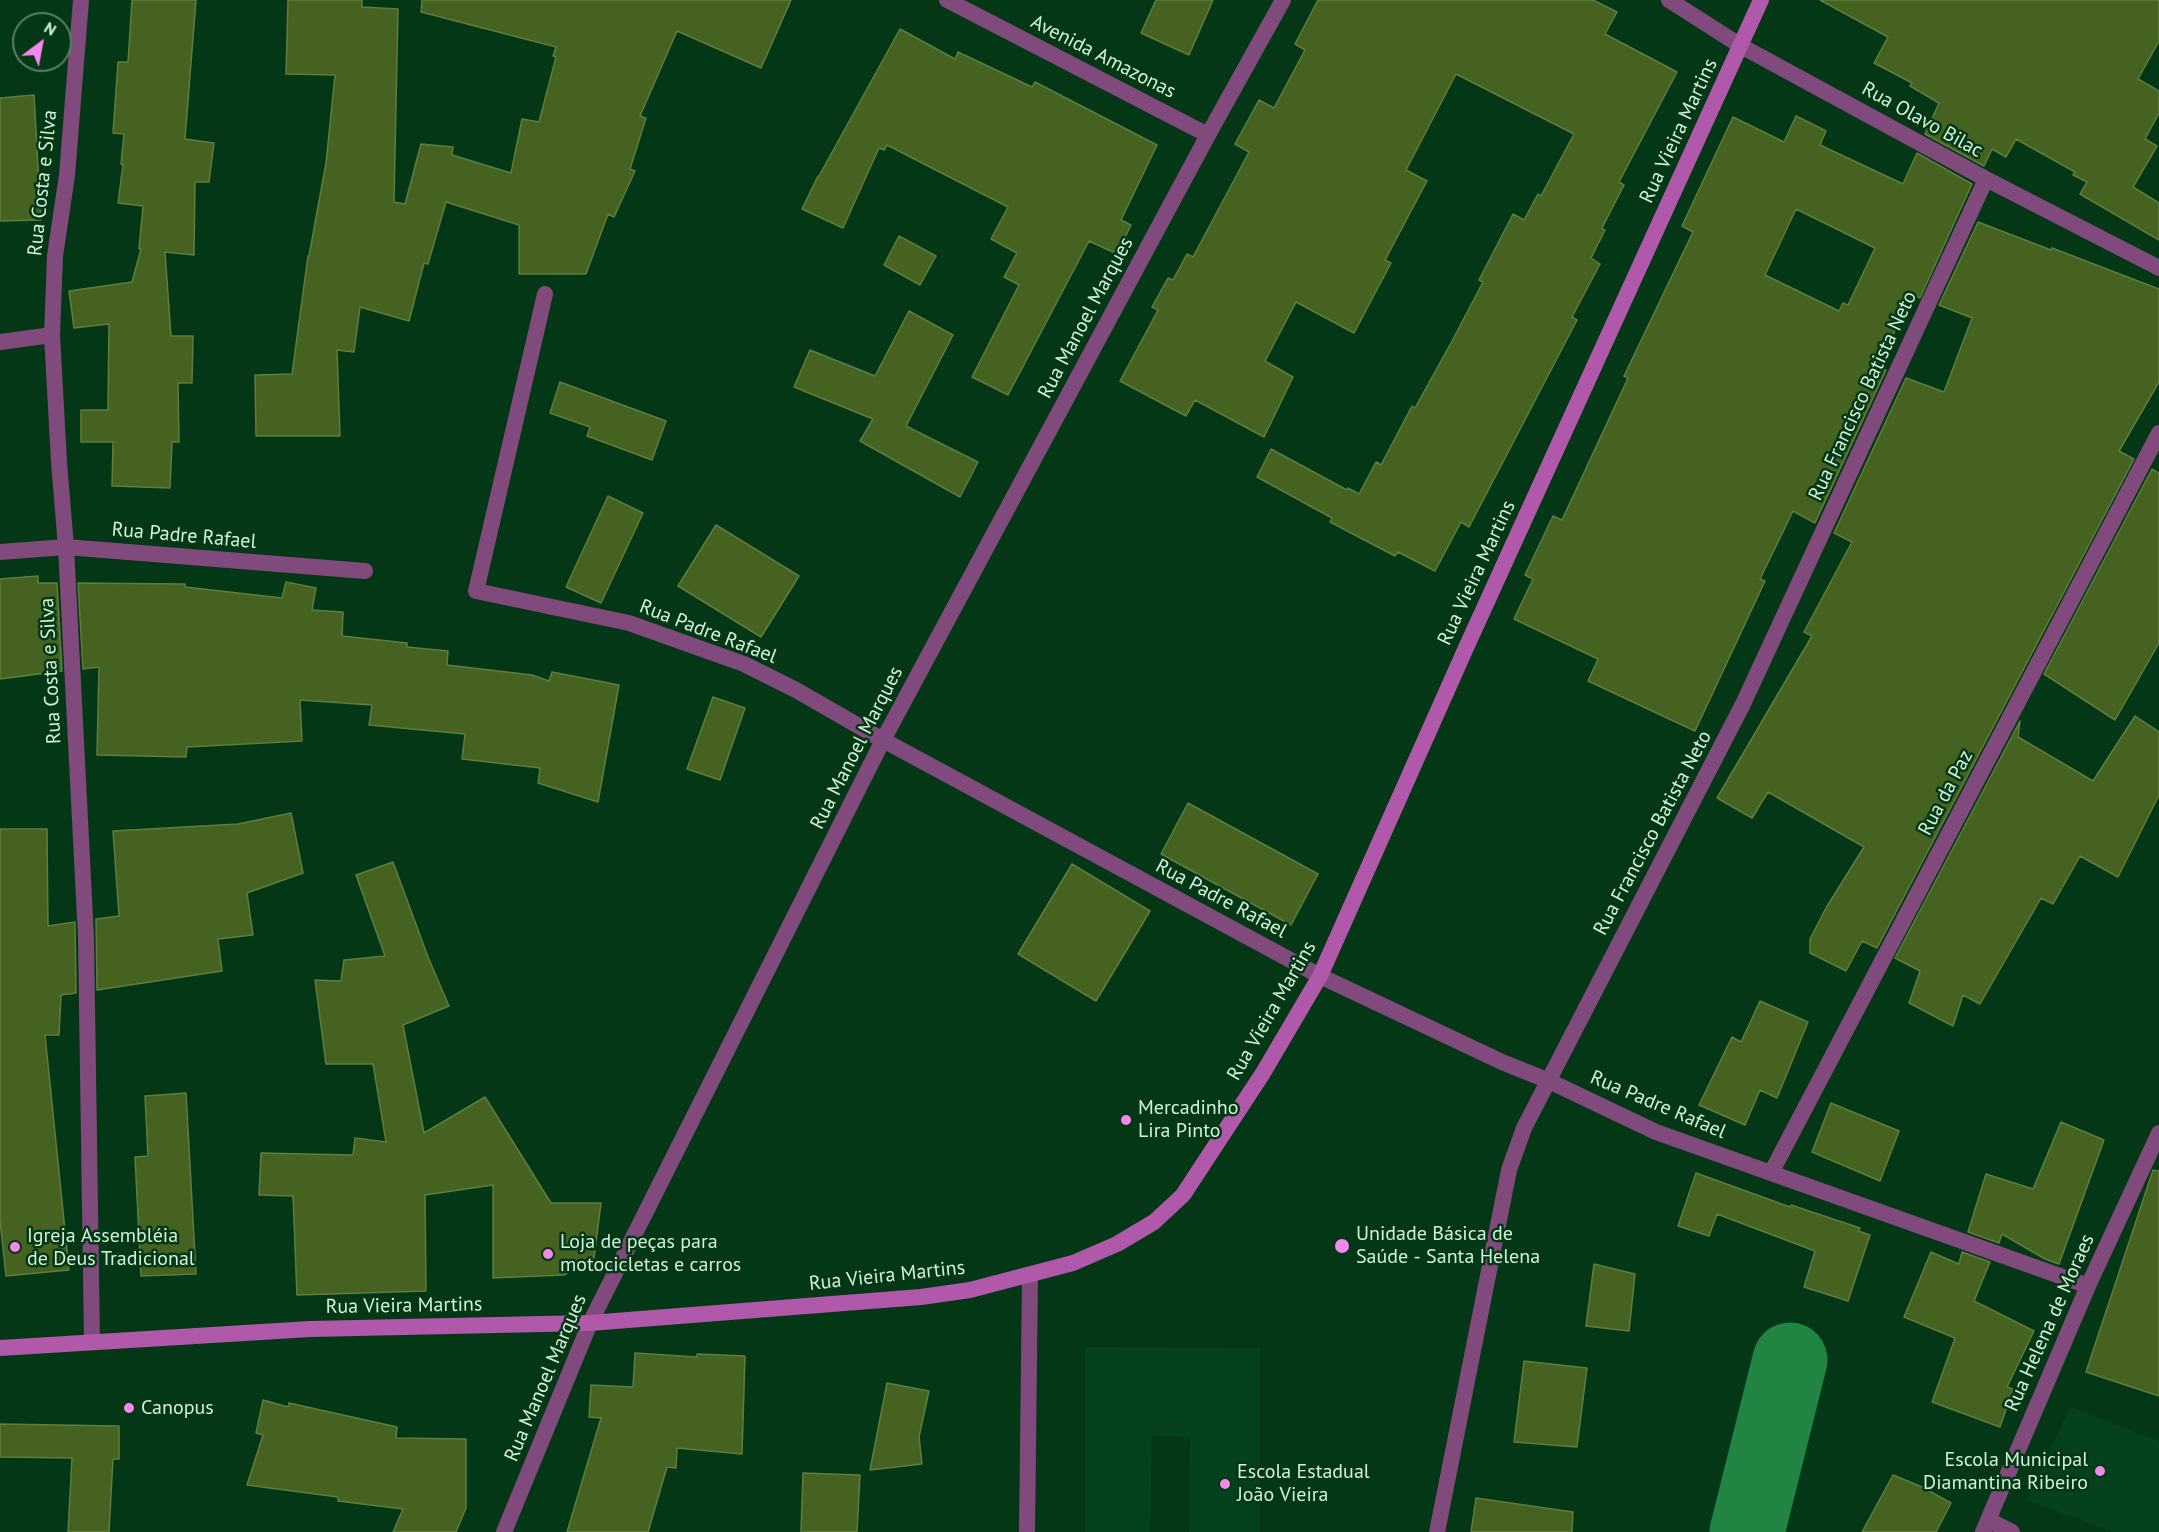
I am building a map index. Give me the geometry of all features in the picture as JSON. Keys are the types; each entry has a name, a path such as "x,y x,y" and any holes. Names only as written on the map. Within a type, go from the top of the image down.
{"main road":[{"name":"Rua Vieira Martins","path":"0,1347 310,1329 590,1323 921,1297 970,1290 1072,1263 1117,1244 1154,1222 1183,1195 1263,1073 1320,976 1465,650 1761,0"}],"street":[{"name":"Rua Costa e Silva","path":"81,0 67,175 55,256 52,335 66,547 86,938 92,1341"},
{"name":"Avenida Amazonas","path":"947,0 1208,135"},
{"name":"Rua Manoel Marques","path":"504,1532 590,1323 884,740 1208,135 1283,0"},
{"name":"Rua Olavo Bilac","path":"1669,0 1742,46 1986,179 2159,268"},
{"name":"Rua Francisco Batista Neto","path":"1437,1532 1509,1170 1524,1128 1748,696 1986,179"},
{"name":"Rua Padre Rafael","path":"545,294 476,591 629,623 734,660 796,690 1320,976 1502,1062 1549,1081 1656,1132 2088,1286"},
{"path":"0,342 52,335"},
{"name":"Rua da Paz","path":"1771,1173 2159,433"},
{"name":"Rua Padre Rafael","path":"0,552 66,547 364,571"},
{"name":"Rua Helena de Moraes","path":"1986,1526 2088,1286 2159,1133"},
{"path":"1027,1532 1030,1275"},
{"path":"1986,1526 2012,1532"}],"shaded area":[{"name":"Escola Estadual João Vieira","path":"1085,1347 1260,1348 1260,1532 1189,1532 1190,1437 1152,1436 1150,1532 1085,1532"},
{"name":"Escola Municipal Diamantina Ribeiro","path":"2070,1407 2159,1441 2159,1532 2112,1532 2027,1500"}],"building":[{"path":"132,0 196,0 185,139 214,143 209,182 195,182 194,255 165,252 171,336 193,336 192,383 178,383 179,442 172,442 170,488 112,486 113,442 81,442 81,410 108,410 109,324 74,328 69,291 132,282 141,249 139,249 143,206 118,203 124,134 113,133 118,62 128,62"},
{"path":"288,0 362,0 362,7 398,9 394,202 405,204 421,144 453,147 452,155 511,173 522,119 539,122 556,57 553,56 556,47 421,12 422,0 791,0 761,68 677,31 640,116 646,118 630,169 635,171 614,217 608,214 586,274 519,274 519,225 446,202 428,264 424,263 409,321 360,307 354,352 337,350 340,436 256,436 255,375 292,374 308,256 326,163 335,75 286,74"},
{"path":"1156,0 1213,0 1189,55 1141,33"},
{"path":"1318,0 1593,0 1617,12 1605,34 1677,72 1619,182 1624,185 1602,228 1605,230 1591,258 1600,264 1572,317 1577,320 1469,527 1461,522 1435,571 1398,552 1395,556 1330,522 1332,518 1257,477 1271,449 1347,490 1348,488 1359,494 1376,462 1381,465 1412,406 1415,408 1451,343 1483,282 1479,280 1513,214 1524,220 1538,194 1541,196 1574,134 1456,74 1406,170 1427,181 1385,260 1391,263 1354,333 1296,302 1265,361 1293,377 1264,437 1195,400 1186,416 1120,381 1158,310 1152,307 1168,278 1173,280 1187,254 1193,257 1249,152 1235,144 1259,100 1274,108 1305,50 1295,44"},
{"path":"1820,0 2159,0 2159,41 2138,79 2159,91 2159,113 2145,139 2157,146 2133,187 2159,203 2159,240 2080,194 2087,182 2073,175 2075,172 2016,139 2006,157 1992,149 1984,166 1925,134 1939,103 1910,86 1912,83 1874,63 1888,37"},
{"path":"900,29 955,59 958,52 1032,87 1035,82 1157,145 1121,220 1131,225 1117,254 1089,241 1008,395 972,377 1019,285 1004,277 1017,253 991,239 1008,207 887,145 884,150 879,148 843,228 802,209"},
{"path":"34,95 41,220 0,221 0,98"},
{"path":"1796,116 1826,131 1820,145 1903,184 1917,153 1972,184 1920,298 1916,296 1911,307 1907,305 1878,367 1886,370 1815,523 1793,511 1760,579 1765,581 1695,731 1588,681 1598,659 1514,619 1533,579 1525,575 1553,516 1562,520 1628,378 1624,376 1693,232 1682,226 1733,117 1784,142","holes":["1796,209 1875,248 1848,305 1843,303 1839,311 1765,275"]},
{"path":"1978,222 2159,289 2159,382 2119,451 2134,459 1877,948 1862,941 1846,971 1810,953 1810,939 1826,908 1864,847 1768,792 1752,818 1717,798 1812,636 1804,632 1852,542 1834,533 1906,378 1944,392 1972,318 1939,305"},
{"path":"899,236 936,256 920,285 884,265"},
{"path":"909,311 953,335 906,426 978,462 960,497 860,441 873,419 794,387 810,350 875,376"},
{"path":"560,382 666,421 652,460 587,436 590,427 550,413"},
{"path":"2152,469 2159,473 2159,643 2115,720 2044,674"},
{"path":"608,496 643,513 601,603 566,587"},
{"path":"716,525 799,576 761,637 678,586"},
{"path":"38,576 38,583 57,583 62,671 0,679 0,579"},
{"path":"286,582 316,588 312,610 343,612 342,636 407,643 407,647 448,651 447,665 532,675 549,681 552,672 619,685 598,802 538,783 540,768 462,759 465,734 369,725 372,705 300,700 302,741 187,747 186,757 97,755 99,667 83,669 78,583 185,584 185,587 282,598"},
{"path":"713,697 745,708 720,780 687,769"},
{"path":"2135,716 2159,732 2159,795 2118,877 2080,856 2053,904 2041,898 1980,1004 1963,995 1953,1026 1909,1003 1920,971 1895,958 2020,721 2018,737 2093,781"},
{"path":"1188,803 1318,874 1291,925 1161,854"},
{"path":"291,813 303,873 247,893 253,935 218,939 222,971 97,990 96,919 119,916 113,831 238,824"},
{"path":"0,829 47,829 48,926 75,922 76,993 61,995 59,1035 45,1035 69,1270 6,1276 0,1220"},
{"path":"393,862 428,957 449,1006 403,1025 424,1133 485,1097 551,1203 601,1203 594,1258 564,1275 493,1278 493,1185 425,1195 426,1291 297,1295 293,1196 259,1195 261,1153 353,1155 355,1138 386,1142 373,1064 326,1064 315,980 341,981 344,960 385,956 356,875"},
{"path":"1072,864 1150,911 1096,1001 1018,954"},
{"path":"1760,1001 1808,1022 1777,1098 1760,1090 1745,1125 1699,1105 1732,1037 1741,1042"},
{"path":"186,1093 196,1274 141,1276 135,1157 148,1156 145,1096"},
{"path":"1831,1103 1899,1131 1880,1181 1812,1152"},
{"path":"2061,1122 2104,1140 2059,1264 2045,1259 2002,1234 1999,1243 1968,1232 1986,1174 2033,1189"},
{"path":"2153,1170 2159,1171 2159,1396 2086,1372"},
{"path":"1696,1173 1790,1207 1791,1205 1860,1228 1858,1231 1870,1235 1848,1301 1804,1287 1815,1251 1717,1214 1709,1236 1678,1226"},
{"path":"1931,1252 1959,1264 1962,1252 1990,1262 1974,1301 2034,1331 2007,1387 2013,1389 2000,1427 1932,1402 1955,1338 1904,1317"},
{"path":"1594,1264 1635,1274 1629,1331 1586,1326"},
{"path":"635,1353 697,1357 697,1354 745,1356 742,1454 677,1448 676,1468 667,1467 648,1532 567,1532 601,1418 589,1417 591,1385 633,1387"},
{"path":"1524,1361 1587,1368 1577,1447 1514,1442"},
{"path":"887,1383 929,1391 919,1437 922,1464 870,1470"},
{"path":"263,1400 288,1407 289,1403 397,1427 396,1438 466,1439 466,1508 456,1532 393,1532 403,1509 338,1501 338,1497 247,1485 263,1435 256,1433"},
{"path":"0,1424 119,1426 119,1459 113,1459 109,1532 68,1532 72,1458 0,1457"},
{"path":"803,1473 860,1475 857,1532 801,1532"},
{"path":"1893,1475 1922,1487 1951,1503 1936,1532 1862,1532"},
{"path":"1476,1498 1573,1512 1572,1532 1471,1532"}],"waterway":[{"path":"1747,1532 1790,1360"}],"place":[{"name":"Mercadinho Lira Pinto","path":"1126,1120"},
{"name":"Unidade Básica de Saúde - Santa Helena","path":"1342,1246"},
{"name":"Igreja Assembléia de Deus Tradicional","path":"15,1247"},
{"name":"Loja de peças para motocicletas e carros","path":"548,1254"},
{"name":"Canopus","path":"129,1408"},
{"name":"Escola Municipal Diamantina Ribeiro","path":"2100,1471"},
{"name":"Escola Estadual João Vieira","path":"1225,1484"}]}
